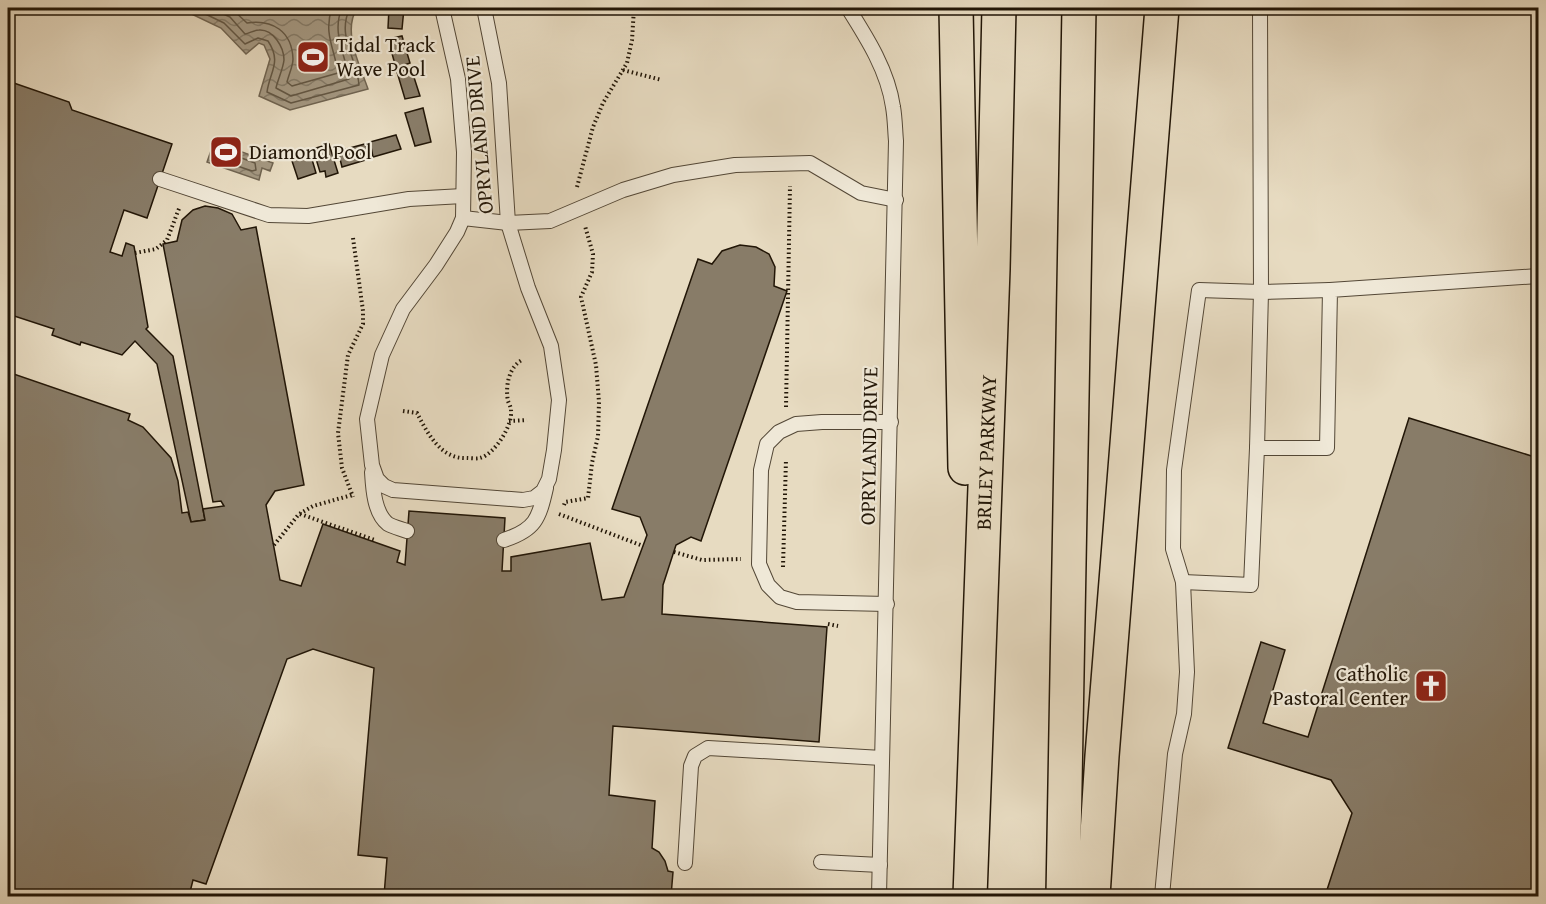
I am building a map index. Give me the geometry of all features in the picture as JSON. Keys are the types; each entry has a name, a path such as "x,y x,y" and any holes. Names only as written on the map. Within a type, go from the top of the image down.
{"highway":[{"path":"956,8 972,812"},
{"name":"BRILEY PARKWAY","path":"970,897 993,269 999,8"},
{"path":"1063,897 1079,8"},
{"path":"1093,897 1109,663 1162,8"}],"lane":[{"name":"OPRYLAND DRIVE","path":"407,531 388,524 375,501 367,419 382,356 403,309 436,265 463,218 464,152 458,79 442,8"},
{"name":"OPRYLAND DRIVE","path":"484,8 499,83 507,223 528,288 552,346 559,400 549,479 539,513 533,524 521,534 504,540"},
{"name":"OPRYLAND DRIVE","path":"848,8 867,38 886,77 893,106 896,141 879,897"},
{"path":"1183,582 1251,585 1261,292 1260,8"},
{"path":"463,218 507,223 550,221 623,190 673,176 746,165 810,164 861,193 896,200"},
{"path":"160,179 269,215 308,216 409,198 463,196"},
{"path":"1162,897 1174,754 1184,714 1187,672 1183,582 1173,549 1174,470 1199,290 1261,292 1330,290 1539,276"},
{"path":"1257,448 1327,448 1330,290"},
{"path":"887,604 797,602 780,597 768,585 759,564 761,470 767,444 779,432 796,424 891,423"},
{"path":"372,465 377,480 393,490 523,500 534,498 543,490 549,479"},
{"path":"685,863 691,766 695,756 708,747 882,758"},
{"path":"821,861 880,865"}],"path":[{"path":"553,524 565,502 588,498 598,436 596,364 581,297 592,272 593,254 591,240 578,208 576,194 593,127 603,104 623,70 632,40 634,8"},
{"path":"623,70 662,80"},
{"path":"135,253 156,249 167,240 186,188"},
{"path":"274,545 299,514 313,506 352,495 342,468 338,433 348,355 363,324 353,238"},
{"path":"403,411 417,413 429,436 443,451 459,458 480,458 495,449 506,431 512,411 508,401 509,381 514,364 522,360"},
{"path":"509,421 527,420"},
{"path":"783,567 786,455"},
{"path":"299,514 377,541"},
{"path":"559,514 643,546"},
{"path":"674,552 702,560 744,559"}],"water":[{"name":"Tidal Track Wave Pool","path":"179,8 357,8 351,27 352,38 368,89 290,110 259,96 270,59 264,45 259,43 246,54 221,28"},
{"name":"Diamond Pool","path":"214,142 273,163 270,171 262,168 259,180 207,162"}],"building":[{"path":"389,8 404,8 402,29 388,28"},
{"path":"402,36 410,63 396,68 388,39"},
{"path":"411,68 420,96 405,99 397,72"},
{"path":"8,81 69,102 72,110 172,144 147,218 124,210 110,252 122,256 126,243 134,246 148,327 146,329 173,356 205,520 191,522 157,364 135,341 122,355 81,342 80,345 52,335 54,329 8,314"},
{"path":"423,108 431,142 415,146 405,113"},
{"path":"396,135 401,149 373,157 370,142"},
{"path":"329,144 338,173 326,177 325,171 320,172 313,149"},
{"path":"365,144 369,159 342,167 338,151"},
{"path":"296,156 302,159 311,156 316,173 298,179 292,161"},
{"path":"205,206 232,214 241,230 256,227 304,485 275,491 266,505 280,580 301,586 323,524 400,551 397,562 405,565 409,511 505,518 502,571 511,571 511,557 590,543 602,600 624,597 647,535 640,517 612,509 698,259 712,264 722,251 740,245 756,247 769,254 775,267 774,286 787,291 701,541 691,537 676,545 663,585 662,614 827,627 819,742 613,726 609,795 655,801 652,848 659,852 668,871 673,872 671,896 384,896 387,858 358,855 374,668 313,649 287,659 206,884 193,880 189,896 8,896 8,372 130,414 128,420 143,427 171,458 178,481 182,513 188,512 191,522 205,520 203,509 224,506 221,501 213,502 163,244 177,241 182,220 193,210"},
{"name":"Catholic Pastoral Center","path":"1409,418 1538,458 1538,884 1534,896 1325,896 1352,813 1331,780 1228,748 1261,642 1285,650 1263,723 1308,737"}],"place":[{"name":"Tidal Track Wave Pool","path":"313,57"},
{"name":"Diamond Pool","path":"226,152"},
{"name":"Catholic Pastoral Center","path":"1431,686"}]}
